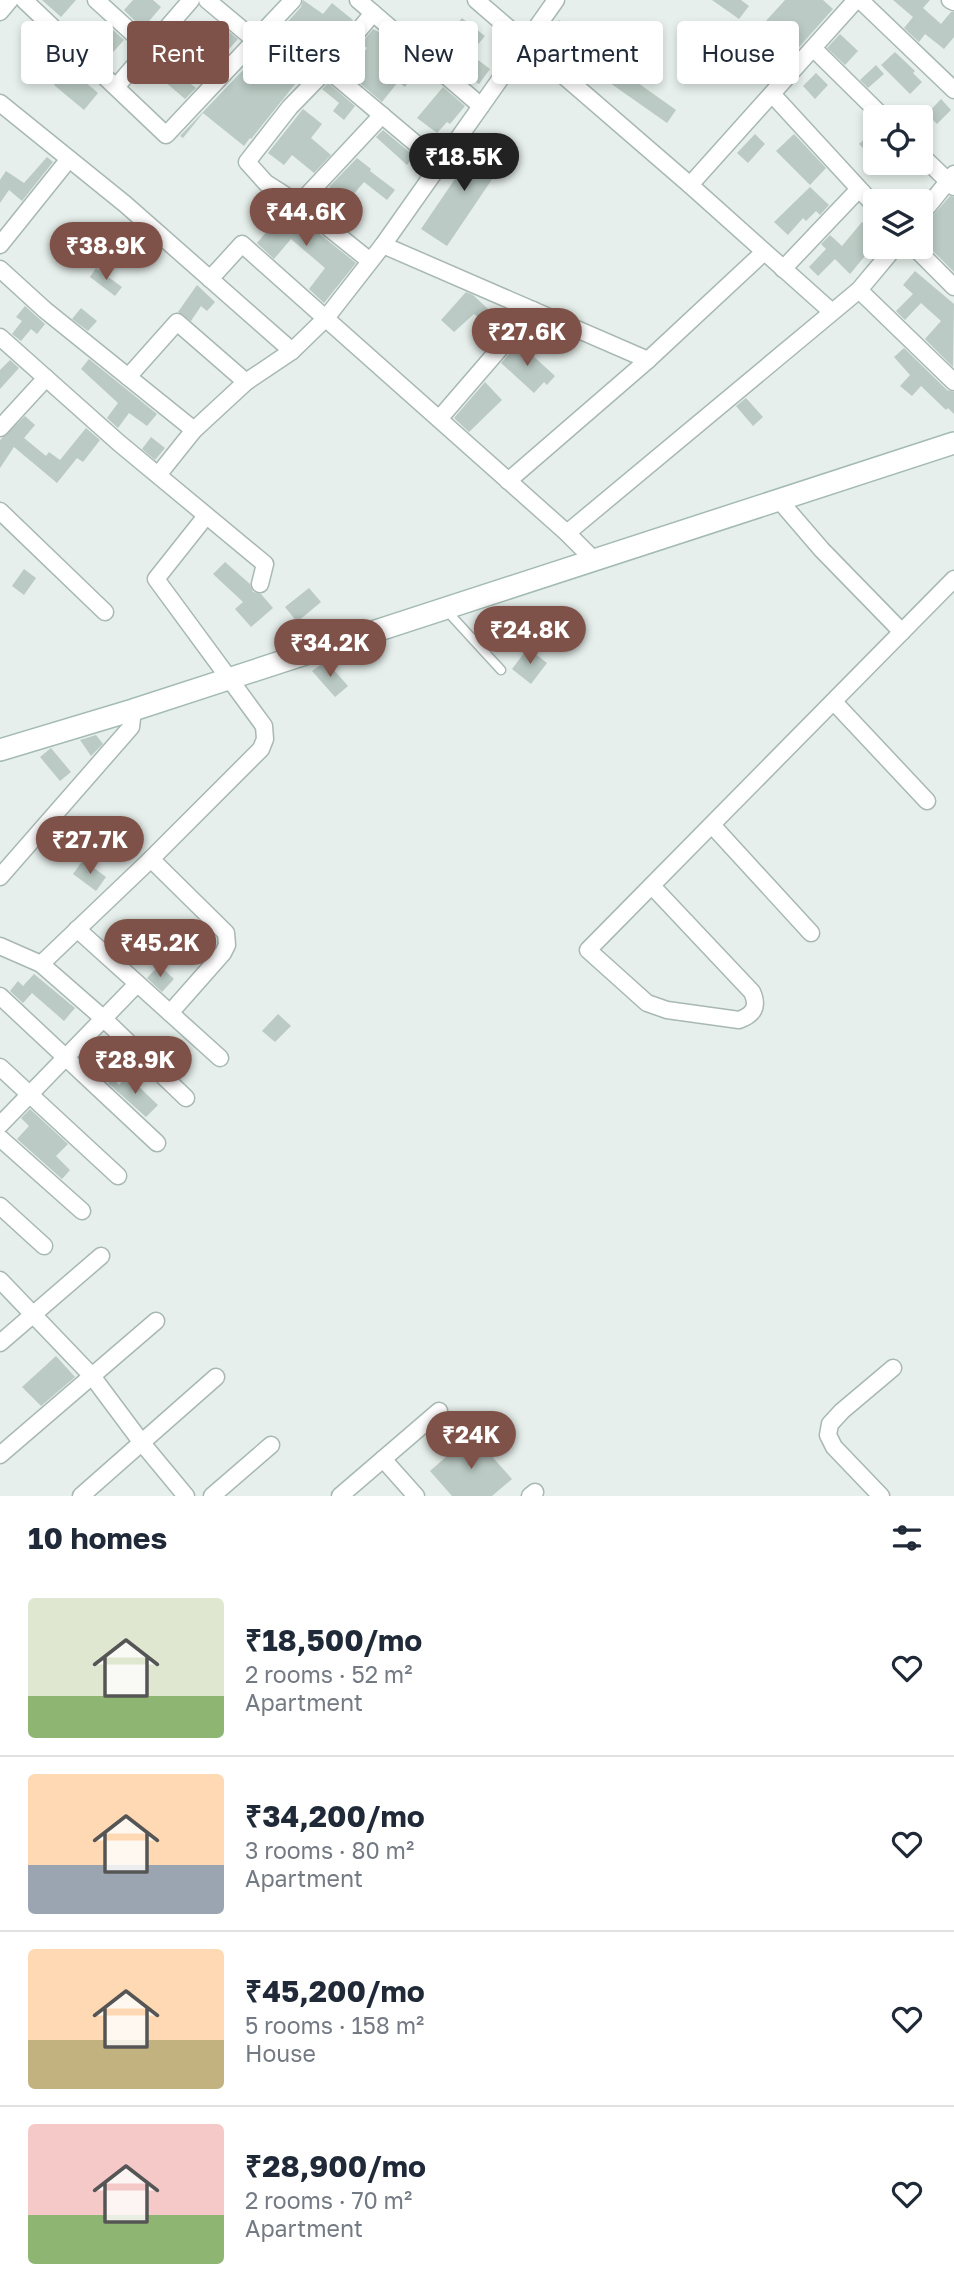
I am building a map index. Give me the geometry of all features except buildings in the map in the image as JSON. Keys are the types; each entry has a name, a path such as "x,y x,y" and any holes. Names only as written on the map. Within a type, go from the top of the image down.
{"main road":[{"path":"0,750 133,710 954,443"}],"street":[{"path":"0,12 10,0"},
{"path":"24,0 166,135 243,55"},
{"path":"96,0 127,28"},
{"path":"173,21 191,0"},
{"path":"207,0 243,30"},
{"path":"274,21 293,0"},
{"path":"358,0 481,106"},
{"path":"476,0 500,21"},
{"path":"541,21 556,0"},
{"path":"690,185 858,0 954,90"},
{"path":"365,23 373,13"},
{"path":"814,49 871,105"},
{"path":"116,87 127,75"},
{"path":"312,84 290,107 247,162 266,183 299,204 370,261"},
{"path":"345,84 440,164"},
{"path":"158,475 194,430 246,382 292,351 326,318 383,245 496,84"},
{"path":"573,84 832,312"},
{"path":"772,94 863,193"},
{"path":"0,103 125,204 292,351"},
{"path":"299,204 382,115"},
{"path":"0,245 69,159"},
{"path":"933,165 952,181 933,202"},
{"path":"783,269 859,189"},
{"path":"210,279 242,244 593,559"},
{"path":"383,245 648,360"},
{"path":"508,481 648,360 764,253"},
{"path":"567,533 859,290 885,259"},
{"path":"926,259 954,287"},
{"path":"0,269 45,310 194,430"},
{"path":"859,290 954,382"},
{"path":"439,419 533,310"},
{"path":"128,377 177,322 246,382"},
{"path":"0,337 265,564 260,584"},
{"path":"0,428 46,378"},
{"path":"779,500 822,550 902,632"},
{"path":"0,511 105,612"},
{"path":"41,964 261,749 265,739 264,726 156,579 206,516"},
{"path":"652,886 752,992 756,1001 749,1016 739,1020 667,1010 648,1003 588,950 954,579"},
{"path":"834,702 927,801"},
{"path":"0,877 131,727 133,710"},
{"path":"712,825 811,933"},
{"path":"151,859 226,933 227,945 223,953 170,1013"},
{"path":"77,929 219,1058"},
{"path":"0,946 41,964 104,1019 186,1098"},
{"path":"0,1125 137,984"},
{"path":"0,996 157,1143"},
{"path":"0,1067 118,1176"},
{"path":"0,1138 82,1211"},
{"path":"0,1206 44,1246"},
{"path":"0,1343 101,1256"},
{"path":"0,1280 92,1376 186,1496"},
{"path":"0,1455 156,1321"},
{"path":"880,1496 834,1447 828,1435 830,1423 893,1368"},
{"path":"81,1496 216,1377"},
{"path":"340,1496 439,1411"},
{"path":"212,1496 271,1445"},
{"path":"383,1459 416,1496"}],"lane":[{"path":"444,607 501,670"}]}
